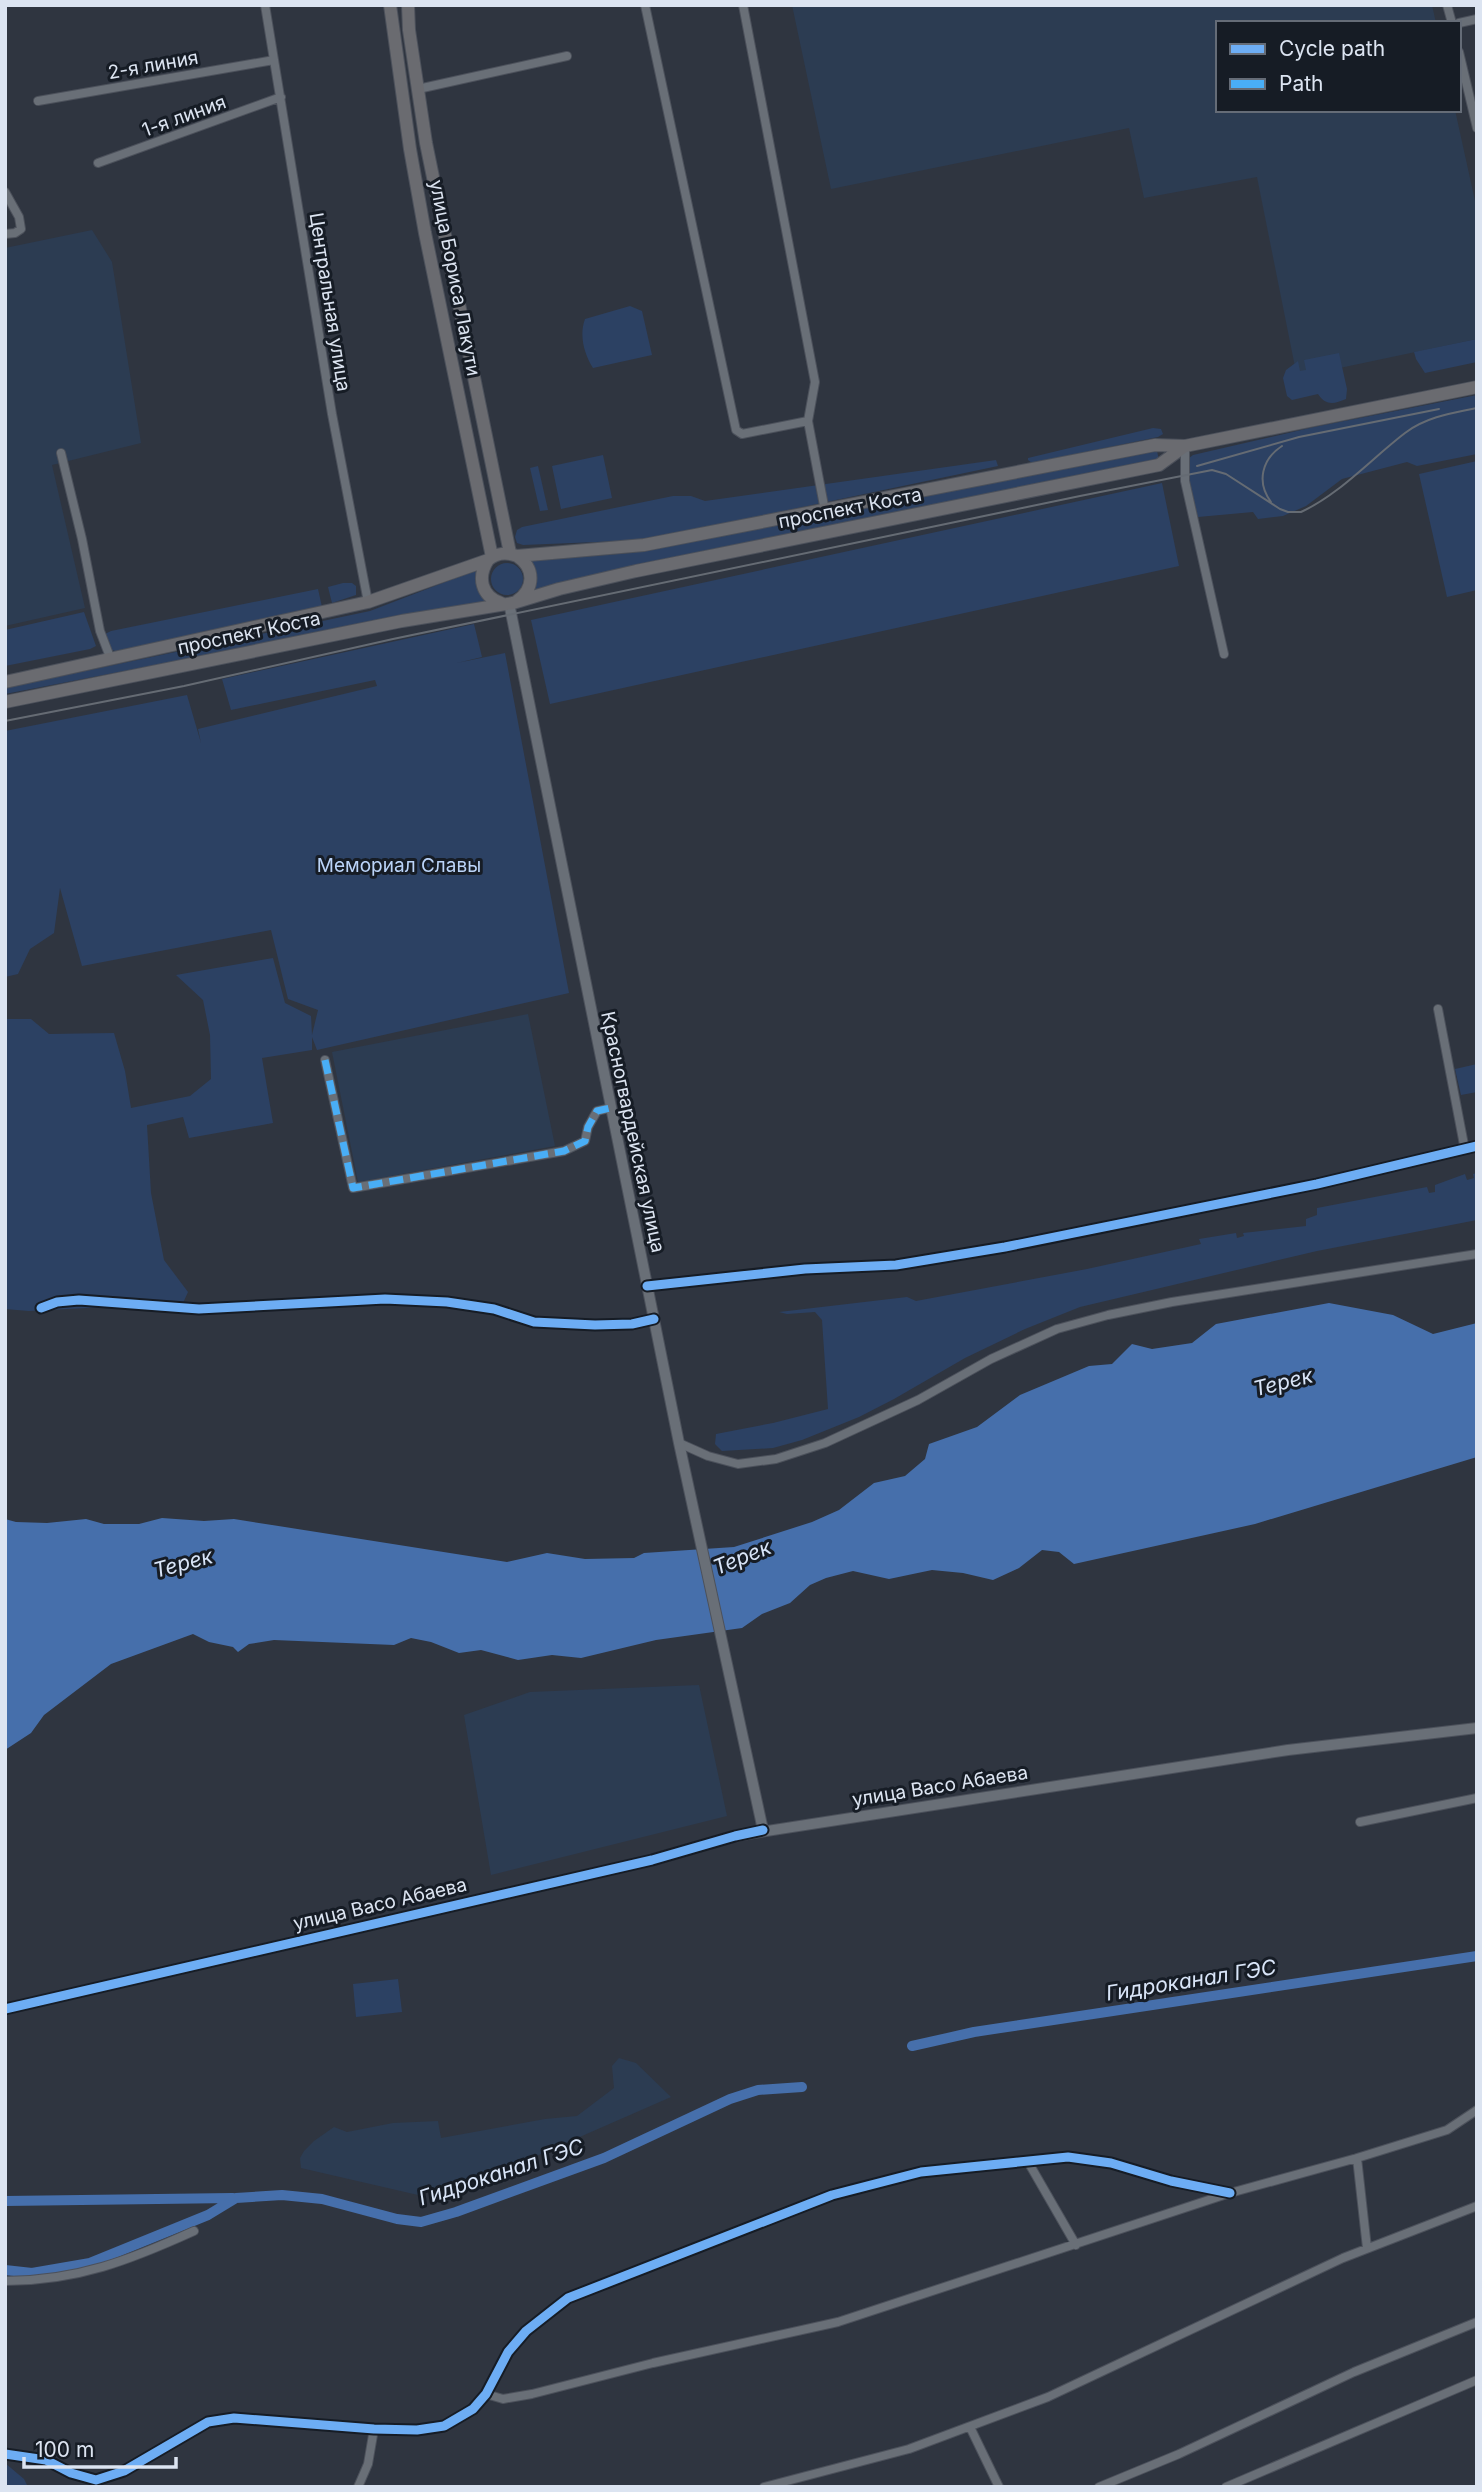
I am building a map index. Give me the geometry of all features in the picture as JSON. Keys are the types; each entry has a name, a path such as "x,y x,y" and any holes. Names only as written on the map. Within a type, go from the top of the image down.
{"main road":[{"name":"улица Бориса Лакути","path":"390,5 425,233 490,559"},
{"name":"улица Бориса Лакути","path":"408,5 418,89 443,230 514,554"},
{"name":"проспект Коста","path":"5,682 368,603 490,559 514,554 644,545 1155,445 1185,446 1477,387"},
{"name":"проспект Коста","path":"5,702 402,621 509,602 636,571 1159,465 1185,446"},
{"path":"490,559 482,572 482,586 490,597 509,602 528,590 531,582 528,567 514,554"},
{"name":"Красногвардейская улица","path":"509,602 679,1443 763,1830"},
{"name":"улица Васо Абаева","path":"5,2009 652,1860 763,1830 1287,1750 1477,1728"}],"street":[{"name":"Центральная улица","path":"265,5 332,414 368,603"},
{"path":"645,5 736,430 742,434 808,421"},
{"path":"743,5 815,382 808,421 825,511"},
{"path":"418,89 567,56"},
{"name":"2-я линия","path":"38,101 274,60"},
{"path":"1461,60 1477,128"},
{"name":"1-я линия","path":"98,163 281,97"},
{"path":"5,192 19,217 21,229 5,234"},
{"path":"1185,446 1185,481 1224,654"},
{"path":"61,453 82,539 100,631 110,657"},
{"path":"1438,1009 1465,1150"},
{"path":"324,1060 353,1188 564,1151 585,1141 588,1127 597,1111 610,1108"},
{"path":"647,1286 805,1269 895,1265 1005,1247 1306,1187 1477,1146"},
{"path":"679,1443 708,1456 738,1464 776,1459 836,1438 918,1400 991,1359 1057,1329 1172,1302 1477,1254"},
{"path":"41,1308 57,1302 79,1300 199,1309 385,1298 494,1309 534,1322 595,1325 632,1324 654,1319"},
{"path":"1360,1822 1477,1798"},
{"path":"485,2393 503,2399 532,2395 653,2363 838,2322 1230,2193 1447,2130 1477,2110"},
{"path":"5,2454 46,2460 71,2473 96,2480 124,2471 208,2422 234,2418 417,2430 444,2426 473,2409 508,2352 526,2331 568,2298 832,2195 921,2172 1068,2157 1111,2163 1171,2181 1230,2193"},
{"path":"1357,2158 1367,2248"},
{"path":"1027,2160 1076,2245"},
{"path":"764,2487 787,2484 909,2449 1048,2397 1343,2258 1477,2206"},
{"path":"10,2281 92,2272 140,2256 194,2231"},
{"path":"1099,2487 1179,2454 1354,2372 1477,2322"},
{"path":"1226,2487 1477,2380"},
{"path":"970,2427 999,2487"},
{"path":"358,2487 368,2464 374,2429"}],"shaded area":[{"path":"792,5 1432,5 1436,21 1216,21 1216,112 1455,112 1477,210 1477,339 1297,377 1257,177 1144,198 1129,128 831,189"},
{"path":"92,230 112,262 141,443 52,465 85,608 5,626 5,248"},
{"path":"528,1014 555,1146 358,1182 332,1052"},
{"path":"699,1685 727,1816 491,1875 464,1715 530,1692"},
{"path":"619,2058 636,2063 671,2097 518,2164 418,2195 301,2168 300,2158 304,2151 334,2127 347,2132 393,2123 438,2121 441,2138 545,2119 577,2116 614,2088 612,2066"}],"green space":[{"path":"630,306 642,311 652,355 593,368 583,344 585,319"},
{"path":"1477,339 1477,362 1425,373 1414,352"},
{"path":"1339,353 1347,389 1346,399 1330,403 1318,394 1292,400 1287,396 1283,378 1286,370 1298,361 1300,371 1306,370 1304,360"},
{"path":"1477,395 1477,454 1417,466 1407,462 1342,479 1306,506 1283,516 1258,519 1253,512 1198,517 1188,484 1189,458 1193,455 1314,427"},
{"path":"1153,428 1161,429 1163,434 1032,463 1028,460 1028,458"},
{"path":"1157,451 1159,460 635,566 534,590 530,561 631,553"},
{"path":"603,455 612,498 561,509 552,466"},
{"path":"996,460 998,466 645,540 523,545 517,543 515,537 517,530 522,527 673,496 691,496 705,501"},
{"path":"1477,461 1477,590 1447,597 1419,474"},
{"path":"538,466 548,510 540,511 530,468"},
{"path":"1162,483 1179,566 550,704 531,620"},
{"path":"507,563 518,568 523,579 518,590 507,595 496,590 491,579 496,568"},
{"path":"479,569 479,592 486,601 5,694 5,688 370,611"},
{"path":"343,583 356,586 356,595 332,603 328,587"},
{"path":"318,589 322,607 116,651 111,650 105,634 111,631"},
{"path":"84,612 96,646 5,666 5,630"},
{"name":"Мемориал Славы","path":"474,624 482,657 457,663 505,653 569,993 317,1050 312,1037 312,1050 262,1058 273,1123 189,1138 183,1117 147,1125 151,1193 164,1260 188,1292 183,1303 29,1311 5,1309 5,1019 31,1019 49,1034 114,1033 125,1071 131,1108 190,1096 211,1079 210,1035 203,1000 176,975 273,958 285,1003 311,1016 312,1035 318,1010 288,999 271,930 82,966 60,888 54,933 30,949 18,974 5,977 5,731 187,695 201,743 198,729 377,686 375,680 231,710 222,679"},
{"path":"1477,1064 1477,1092 1461,1095 1455,1069"},
{"path":"1477,1173 1477,1220 1317,1251 1080,1307 1025,1329 965,1358 859,1417 802,1440 773,1448 722,1451 715,1444 716,1434 828,1409 822,1320 815,1312 779,1312 907,1297 916,1301 1087,1269 1201,1244 1199,1239 1236,1233 1237,1238 1244,1236 1243,1233 1306,1226 1306,1219 1317,1215 1317,1208 1427,1187 1429,1193 1435,1192 1435,1185 1465,1174 1467,1180 1474,1178 1473,1174"},
{"path":"398,1979 402,2012 356,2017 353,1984"},
{"path":"5,2463 24,2479 28,2487 5,2487"}],"water":[{"name":"Терек","path":"1329,1303 1393,1315 1433,1334 1477,1323 1477,1457 1255,1524 1074,1564 1059,1552 1042,1550 1019,1568 993,1580 932,1570 889,1579 853,1571 810,1585 790,1603 762,1614 742,1628 656,1640 581,1658 552,1655 518,1660 481,1650 459,1653 431,1642 411,1638 394,1645 274,1640 249,1644 238,1652 233,1647 209,1642 193,1634 111,1664 44,1715 31,1733 5,1750 5,1519 47,1523 86,1519 104,1524 139,1524 162,1518 204,1521 234,1519 507,1562 547,1553 585,1559 634,1558 644,1553 734,1547 812,1522 839,1510 874,1483 905,1476 925,1459 929,1444 977,1427 1020,1395 1089,1366 1112,1364 1132,1344 1152,1349 1192,1343 1216,1324"}],"waterway":[{"name":"Гидроканал ГЭС","path":"912,2046 974,2032 1477,1956"},
{"name":"Гидроканал ГЭС","path":"5,2270 32,2273 90,2263 208,2215 236,2198 282,2195 322,2199 397,2219 421,2222 456,2212 604,2158 730,2099 758,2090 802,2087"},
{"path":"5,2201 233,2198"}],"tram line":[{"path":"5,721 184,686 393,639 1212,470 1226,474 1280,509 1301,512 1329,496 1413,428 1440,416 1477,408"},
{"path":"1197,466 1299,437 1439,409"},
{"path":"1271,502 1264,487 1263,471 1270,457 1282,446"}],"marked path":[{"path":"325,1060 353,1188 564,1151 585,1141 588,1127 597,1111 610,1108"}],"cycle path":[{"path":"647,1286 805,1269 896,1265 1005,1247 1317,1184 1477,1146"},
{"path":"41,1308 57,1302 79,1300 199,1309 385,1299 447,1302 494,1309 534,1322 595,1325 632,1324 654,1319"},
{"path":"5,2009 652,1860 763,1830"},
{"path":"5,2454 46,2460 71,2473 96,2480 124,2471 208,2422 234,2418 417,2430 444,2426 473,2409 486,2394 508,2352 526,2331 568,2298 832,2195 921,2172 1068,2157 1111,2163 1171,2181 1230,2193"}]}
